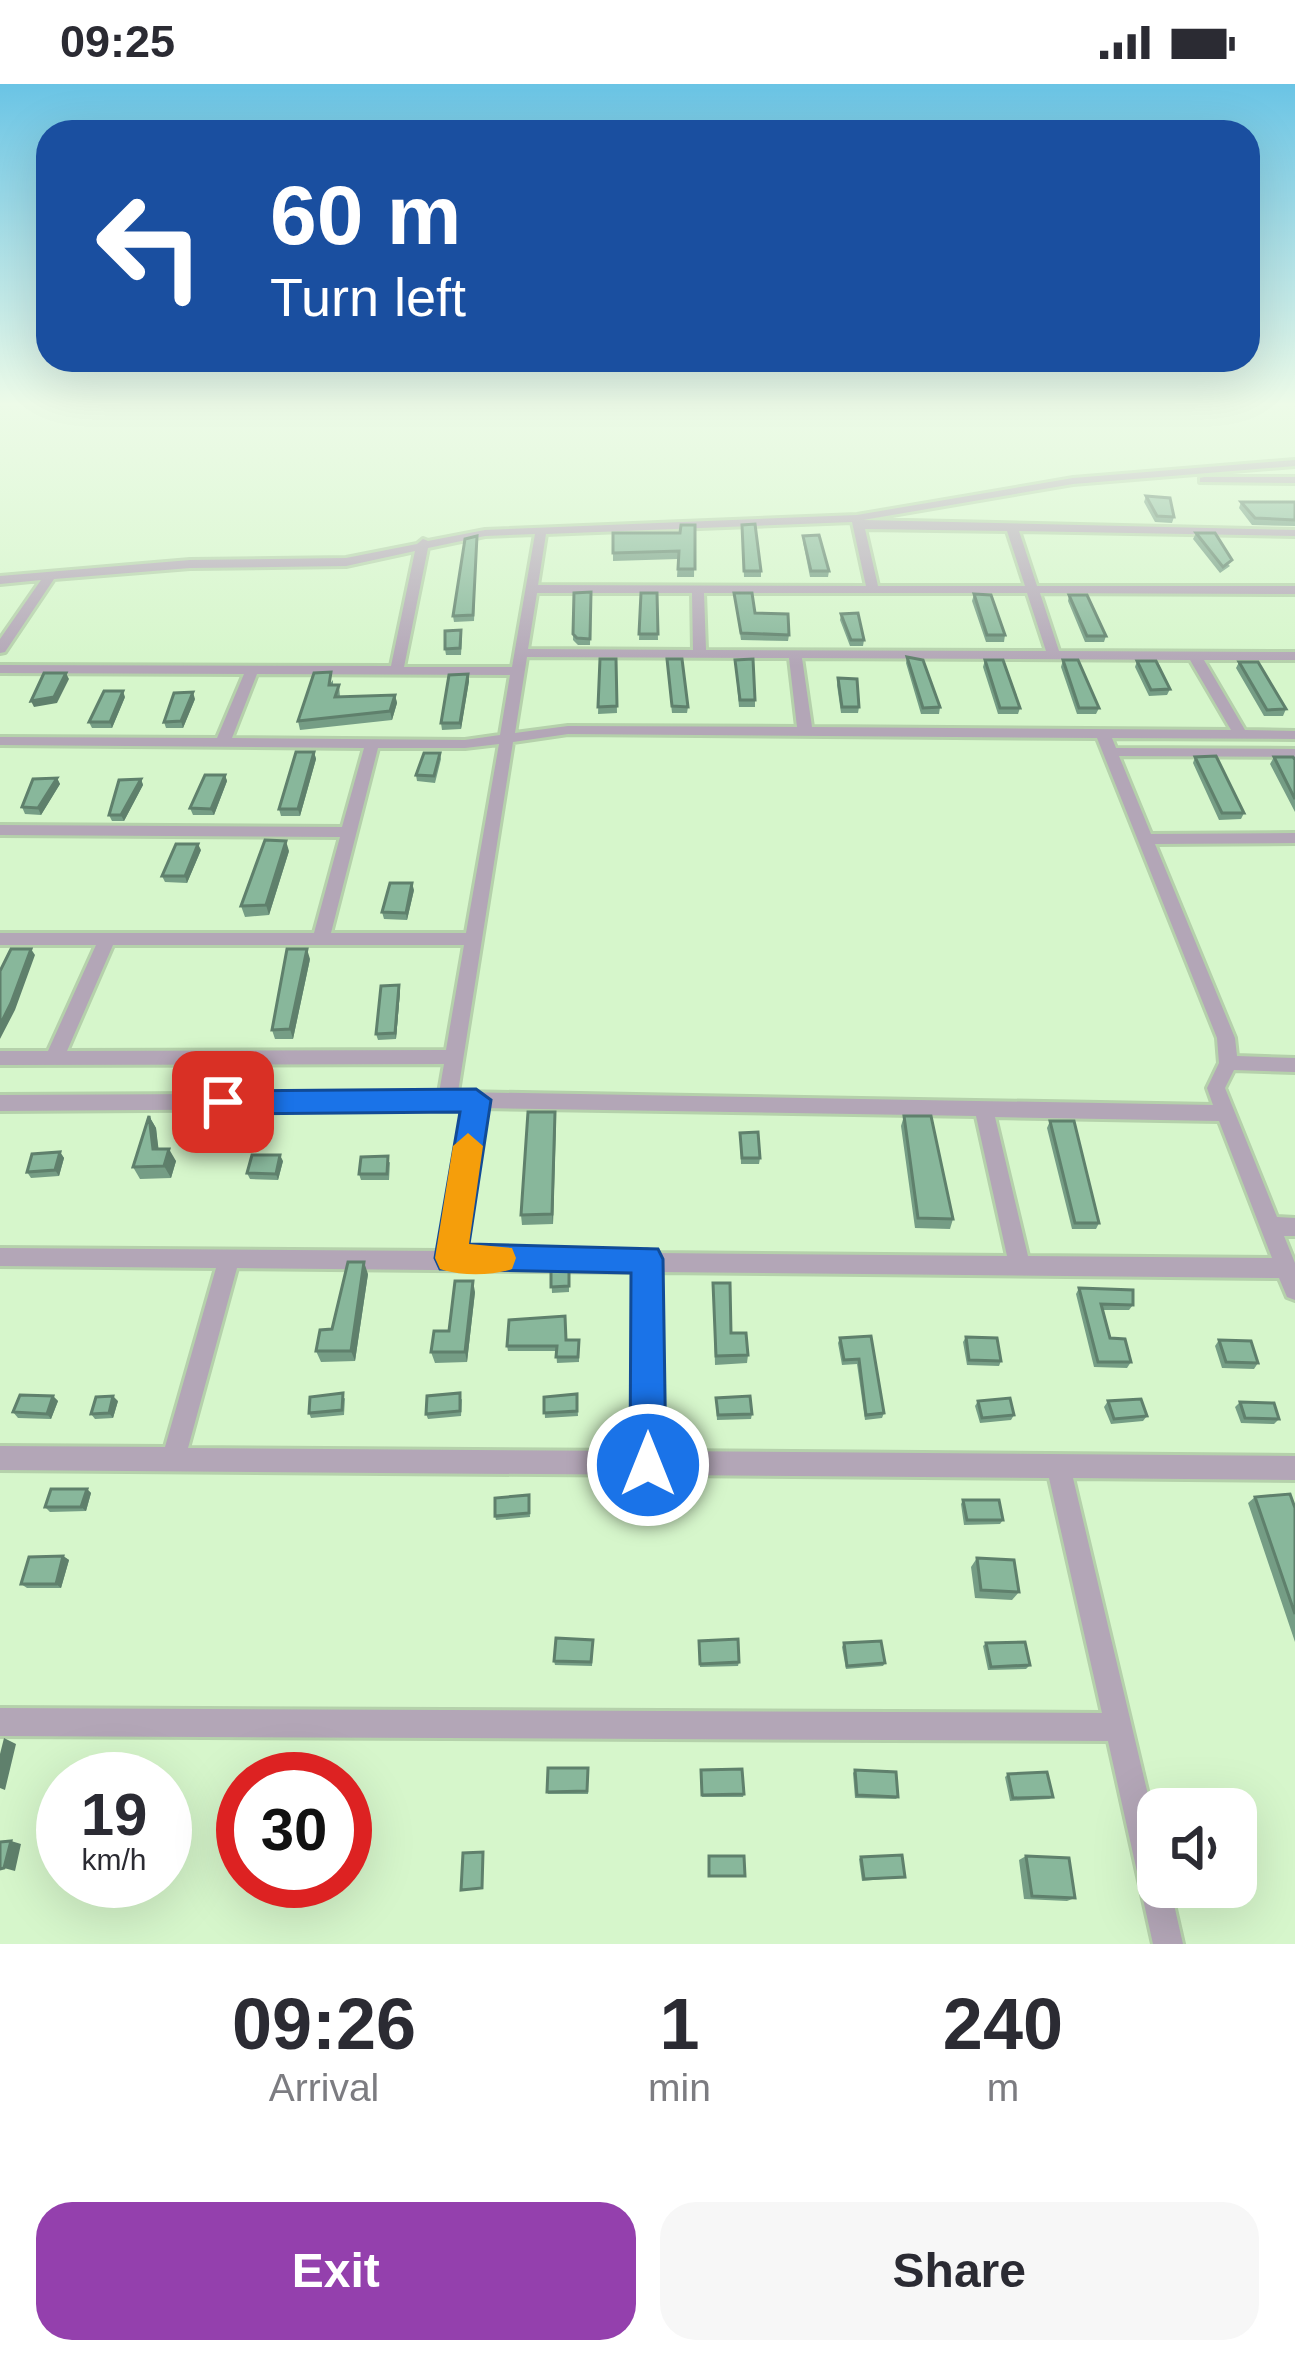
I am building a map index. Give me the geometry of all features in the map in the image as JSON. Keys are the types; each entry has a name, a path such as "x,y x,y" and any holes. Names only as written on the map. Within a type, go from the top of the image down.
{"street":[{"path":"858,521 1007,493"},
{"path":"858,521 873,589"},
{"path":"0,580 190,564 346,562 424,543 541,531 858,521 1013,531 1295,533"},
{"path":"447,1101 470,939 541,531"},
{"path":"1013,531 1054,656"},
{"path":"398,670 424,543"},
{"path":"0,649 50,576"},
{"path":"532,589 1295,590"},
{"path":"698,589 700,654"},
{"path":"522,653 1295,656"},
{"path":"795,655 805,731"},
{"path":"1195,656 1241,735"},
{"path":"0,669 519,671"},
{"path":"223,742 252,670"},
{"path":"0,741 373,743 508,739 568,730 1295,735"},
{"path":"1103,734 1226,1037 1228,1064 1216,1088 1295,1290"},
{"path":"321,939 373,743"},
{"path":"1111,752 1295,753"},
{"path":"0,830 350,832"},
{"path":"1146,839 1293,842"},
{"path":"0,939 470,939"},
{"path":"54,1058 107,940"},
{"path":"0,1058 454,1057"},
{"path":"1228,1064 1295,1065"},
{"path":"0,1102 476,1100 1225,1112"},
{"path":"451,1258 476,1100"},
{"path":"984,1111 1020,1266"},
{"path":"1270,1226 1295,1227"},
{"path":"0,1257 1286,1268"},
{"path":"173,1460 230,1257"},
{"path":"647,1259 648,1465"},
{"path":"0,1458 1295,1468"},
{"path":"1059,1468 1168,1944"},
{"path":"0,1722 1119,1727"}],"building":[{"path":"1146,496 1170,498 1174,517 1157,516"},
{"path":"1241,502 1295,502 1295,520 1255,518"},
{"path":"755,524 761,571 744,571 742,525"},
{"path":"681,525 695,525 695,569 678,569 679,551 613,553 613,533 680,533"},
{"path":"1196,533 1215,533 1232,560 1223,567"},
{"path":"819,535 829,571 811,571 803,536"},
{"path":"477,536 473,615 453,616 465,539"},
{"path":"591,592 590,639 577,638 573,634 574,593"},
{"path":"641,593 657,593 658,634 639,634"},
{"path":"734,593 752,593 755,613 788,614 789,635 741,633"},
{"path":"974,594 991,595 1005,635 987,635"},
{"path":"1069,595 1087,595 1106,636 1087,636"},
{"path":"858,613 864,640 851,640 841,614"},
{"path":"461,630 460,648 445,649 445,631"},
{"path":"907,657 923,660 940,707 923,708"},
{"path":"600,659 616,659 617,706 598,707"},
{"path":"667,659 682,659 688,707 672,706"},
{"path":"753,659 755,700 740,700 735,660"},
{"path":"985,660 1003,660 1020,708 1000,708"},
{"path":"1063,660 1078,660 1099,708 1079,708"},
{"path":"1137,661 1156,661 1170,689 1151,690"},
{"path":"1239,662 1258,662 1286,709 1267,710"},
{"path":"331,672 329,685 339,685 335,697 395,695 390,711 298,721 314,673"},
{"path":"44,673 66,673 54,697 31,701"},
{"path":"468,674 460,723 441,723 449,675"},
{"path":"838,678 857,679 859,707 842,707"},
{"path":"104,691 123,691 110,722 89,722"},
{"path":"193,692 181,721 164,722 174,693"},
{"path":"296,752 314,752 298,809 279,809"},
{"path":"424,753 440,753 434,776 416,775"},
{"path":"1216,756 1244,813 1222,813 1195,757"},
{"path":"1274,757 1295,760 1295,799"},
{"path":"205,775 225,775 211,809 190,808"},
{"path":"57,778 38,808 22,807 33,779"},
{"path":"141,779 121,815 109,815 119,780"},
{"path":"265,840 286,841 266,905 241,906"},
{"path":"176,844 198,844 185,876 162,876"},
{"path":"390,883 412,883 406,913 382,912"},
{"path":"11,949 31,949 0,1025 0,971"},
{"path":"287,949 307,949 290,1029 272,1030"},
{"path":"399,985 395,1033 376,1034 381,986"},
{"path":"528,1112 555,1112 552,1214 521,1215"},
{"path":"149,1116 153,1149 169,1149 164,1166 133,1167"},
{"path":"904,1116 931,1116 953,1219 918,1218"},
{"path":"1050,1121 1074,1121 1099,1223 1075,1223"},
{"path":"758,1132 760,1158 742,1158 740,1133"},
{"path":"60,1152 55,1170 27,1172 32,1154"},
{"path":"252,1155 280,1155 276,1174 247,1173"},
{"path":"388,1156 387,1174 359,1174 361,1157"},
{"path":"348,1262 364,1262 351,1351 316,1351 320,1330 332,1329"},
{"path":"569,1270 569,1286 551,1287 551,1271"},
{"path":"455,1281 473,1281 465,1352 431,1352 434,1331 449,1331"},
{"path":"713,1283 730,1283 731,1333 746,1333 748,1355 716,1356"},
{"path":"1079,1288 1133,1290 1133,1305 1101,1304 1110,1338 1125,1339 1131,1362 1098,1362"},
{"path":"565,1316 566,1340 579,1340 578,1357 556,1357 557,1346 507,1346 509,1320"},
{"path":"871,1336 884,1413 866,1415 859,1359 844,1360 840,1338"},
{"path":"966,1337 997,1338 1001,1361 969,1360"},
{"path":"1219,1340 1251,1341 1258,1363 1226,1362"},
{"path":"343,1393 342,1410 309,1413 310,1397"},
{"path":"460,1393 460,1411 426,1414 427,1396"},
{"path":"577,1394 577,1411 544,1413 544,1397"},
{"path":"20,1395 53,1396 47,1414 13,1412"},
{"path":"113,1396 109,1413 91,1414 96,1397"},
{"path":"750,1396 752,1414 718,1415 716,1398"},
{"path":"1010,1398 1014,1415 982,1418 978,1401"},
{"path":"1141,1399 1147,1416 1114,1419 1108,1401"},
{"path":"1240,1402 1274,1403 1279,1419 1245,1418"},
{"path":"51,1489 87,1489 81,1507 45,1507"},
{"path":"1290,1494 1295,1508 1295,1614 1255,1497"},
{"path":"529,1495 529,1513 495,1516 495,1498"},
{"path":"963,1500 999,1500 1003,1520 967,1520"},
{"path":"63,1556 56,1584 21,1584 29,1557"},
{"path":"977,1558 1014,1560 1019,1592 981,1590"},
{"path":"556,1638 593,1640 591,1662 554,1661"},
{"path":"738,1639 739,1662 700,1664 699,1641"},
{"path":"881,1641 885,1663 847,1666 844,1643"},
{"path":"1025,1642 1030,1665 991,1667 986,1643"},
{"path":"548,1768 588,1768 587,1791 547,1792"},
{"path":"742,1769 744,1794 702,1795 701,1770"},
{"path":"855,1770 896,1772 898,1797 857,1795"},
{"path":"1047,1772 1053,1797 1013,1798 1008,1774"},
{"path":"11,1841 4,1868 0,1869 0,1842"},
{"path":"483,1852 482,1888 461,1890 463,1853"},
{"path":"902,1855 905,1877 864,1879 861,1857"},
{"path":"709,1856 744,1856 745,1876 709,1876"},
{"path":"1026,1856 1069,1858 1075,1898 1032,1896"}],"slow traffic":[{"path":"468,1146 451,1258 500,1258"}],"route":[{"path":"223,1102 476,1100 451,1258 647,1259 648,1465"}]}
